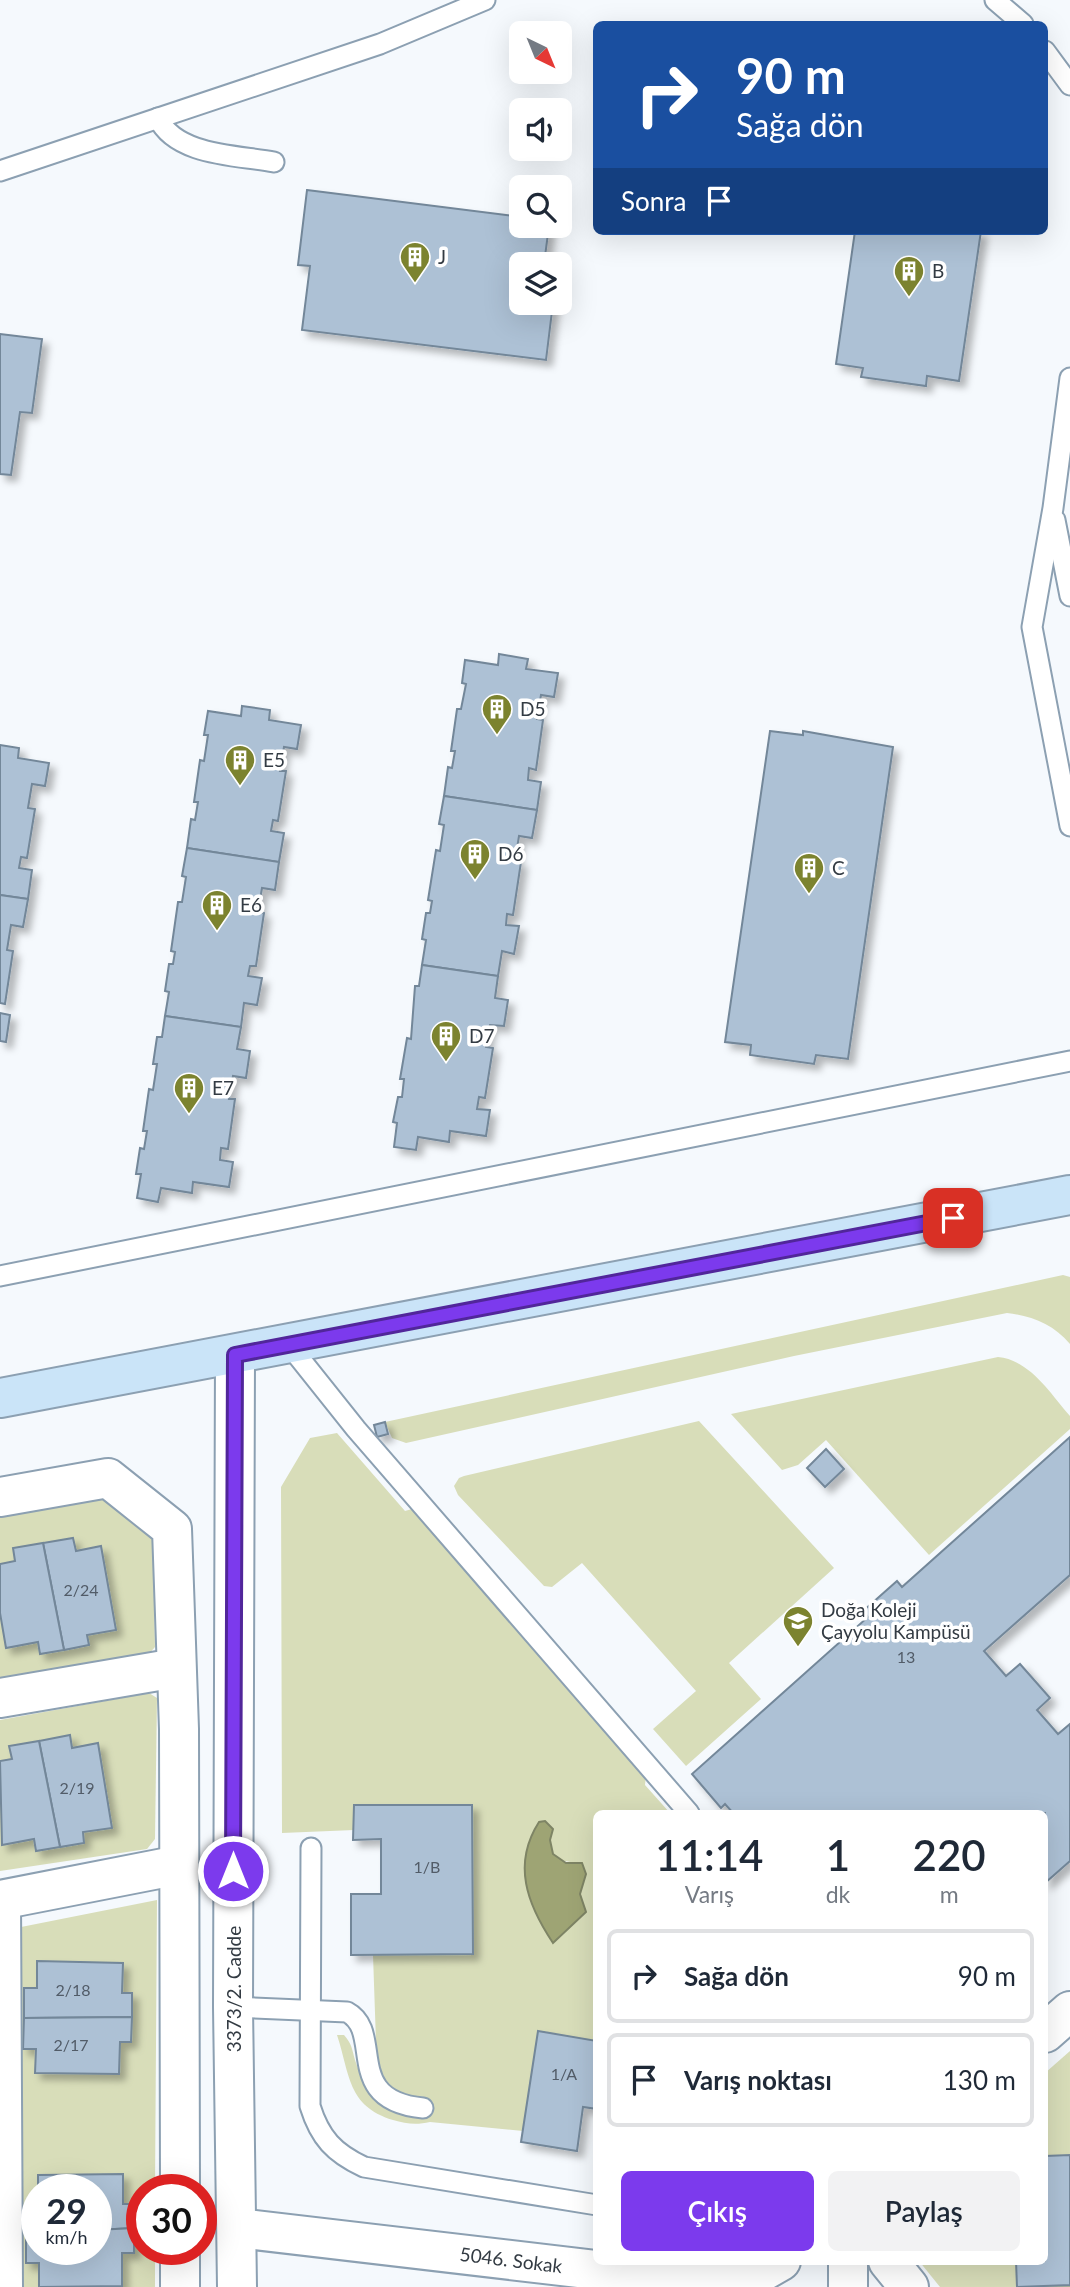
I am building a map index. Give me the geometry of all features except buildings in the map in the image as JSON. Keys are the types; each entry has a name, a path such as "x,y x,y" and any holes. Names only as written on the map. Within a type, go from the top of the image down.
{"main road":[{"path":"0,1398 1070,1195"}],"street":[{"name":"3373/2. Cadde","path":"235,1355 233,2007 237,2287"},
{"path":"0,1497 108,1478 172,1529 179,1865 180,2174"},
{"path":"0,1698 176,1668"},
{"path":"3,2287 0,1900 179,1865"},
{"path":"1048,2030 1070,2011"},
{"name":"5046. Sokak","path":"237,2228 715,2284 755,2276 774,2265"},
{"path":"180,2265 180,2287"},
{"path":"848,2265 848,2287"},
{"path":"891,2265 909,2287"}],"lane":[{"path":"0,171 380,44 485,0"},
{"path":"995,0 1020,21"},
{"path":"1048,55 1070,85"},
{"path":"158,118 163,128 178,142 274,162"},
{"path":"1070,378 1053,508 1032,627 1070,826"},
{"path":"1053,508 1070,596"},
{"path":"0,1276 1070,1060"},
{"path":"289,1345 356,1429 686,1810"},
{"path":"311,1849 310,2106 325,2141 341,2157 364,2168 593,2203"},
{"path":"233,2007 347,2012 360,2024 367,2066 378,2087 399,2105 423,2108"}],"shaded area":[{"path":"1063,1275 1070,1277 1070,1344 1042,1322 1007,1313 794,1356 406,1443 392,1438 385,1422"},
{"path":"998,1357 1020,1364 1047,1388 1070,1416 1070,1429 929,1555 826,1440 798,1465 782,1470 731,1414"},
{"path":"699,1421 834,1568 729,1663 761,1699 686,1766 653,1729 696,1691 582,1563 552,1587 544,1586 458,1495 454,1486 459,1478 464,1476"},
{"path":"337,1433 405,1511 412,1509 646,1775 645,1785 667,1810 593,1810 593,2040 538,2032 523,2131 430,2122 412,2124 393,2120 378,2114 358,2097 348,2075 337,2035 344,2035 349,2041 360,2073 371,2093 397,2111 422,2118 424,2097 391,2093 377,2071 373,1955 473,1954 472,1805 354,1805 354,1830 282,1833 281,1487 310,1438","holes":["552,1834 550,1848 556,1857 578,1862 585,1879 580,1894 586,1912 531,1835"]},
{"path":"109,1496 153,1533 155,1647 147,1656 0,1680 0,1516"},
{"path":"149,1693 157,1698 155,1839 147,1849 0,1871 0,1720"},
{"path":"545,1821 553,1829 550,1840 553,1854 566,1863 582,1863 586,1874 580,1894 586,1912 553,1943 536,1914 526,1884 526,1853 539,1822"},
{"path":"157,1900 155,2174 126,2174 126,2265 155,2265 155,2287 14,2287 11,1929"},
{"path":"1070,2051 1070,2287 940,2287 922,2265 1048,2265 1048,2070"}],"place":[{"name":"J","path":"415,284"},
{"name":"B","path":"909,298"},
{"name":"D5","path":"497,736"},
{"name":"E5","path":"240,787"},
{"name":"D6","path":"475,881"},
{"name":"C","path":"809,895"},
{"name":"E6","path":"217,932"},
{"name":"D7","path":"446,1063"},
{"name":"E7","path":"189,1115"},
{"name":"Doğa Koleji Çayyolu Kampüsü","path":"798,1648"}],"route":[{"path":"233,1871 235,1355 953,1218"}]}
